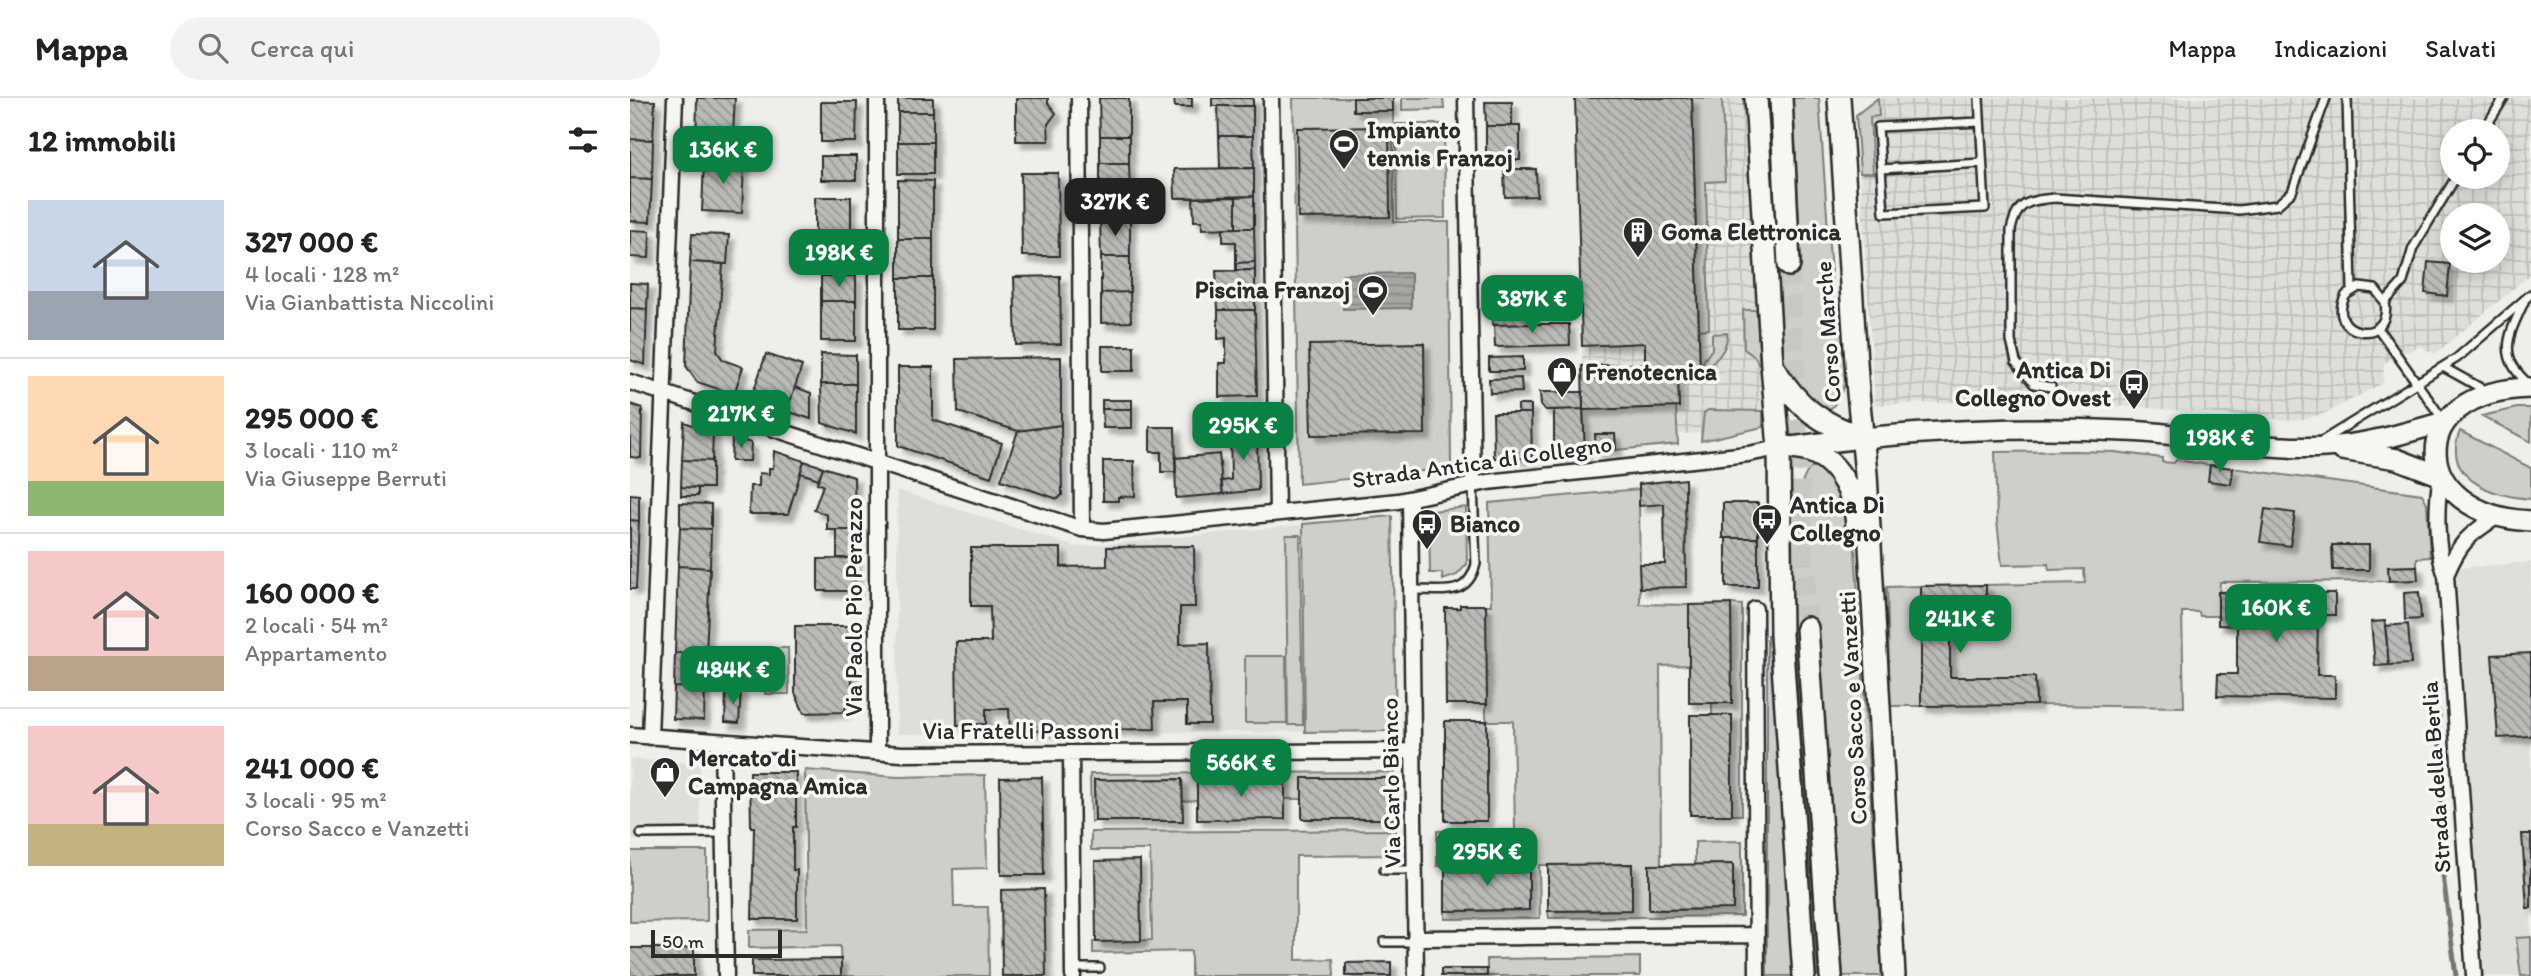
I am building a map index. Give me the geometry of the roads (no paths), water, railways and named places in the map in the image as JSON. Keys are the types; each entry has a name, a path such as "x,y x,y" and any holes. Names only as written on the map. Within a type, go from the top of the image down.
{"main road":[{"path":"1756,98 1772,365 1783,448 1781,635 1804,976"},
{"name":"Corso Marche","path":"1781,98 1789,265"},
{"name":"Corso Marche","path":"1839,98 1862,437"},
{"path":"1772,365 1787,389 1814,416 1840,430 1862,437"},
{"path":"2531,387 2489,392 2464,404 2444,422 2436,447 2441,476 2449,488 2464,500 2498,516 2531,521"},
{"name":"Strada Antica di Collegno","path":"1783,448 1862,437 2068,429 2129,431 2280,447 2319,447 2388,438 2444,422"},
{"name":"Corso Sacco e Vanzetti","path":"1862,437 1894,976"},
{"name":"Strada Antica di Collegno","path":"2319,447 2397,459 2441,476"},
{"path":"1783,448 1815,453 1825,459 1839,476 1852,496 1858,537 1871,574"},
{"name":"Corso Sacco e Vanzetti","path":"1807,628 1831,976"}],"street":[{"path":"650,737 676,98"},
{"name":"Via Paolo Pio Perazzo","path":"877,98 877,752"},
{"path":"1079,98 1082,529"},
{"path":"1271,98 1277,512"},
{"path":"1466,98 1473,485"},
{"name":"Strada Antica di Collegno","path":"630,382 1082,529 1104,531 1410,499 1488,482 1783,448"},
{"name":"Strada della Berlia","path":"2441,476 2437,499 2441,565 2445,575 2474,976"},
{"name":"Via Carlo Bianco","path":"1410,499 1416,976"},
{"path":"2445,575 2460,545 2480,527 2498,516"},
{"path":"1755,609 1757,976"},
{"name":"Via Fratelli Passoni","path":"630,735 902,754 1413,751"},
{"path":"722,742 726,976"},
{"path":"1071,753 1073,972"},
{"path":"1415,940 1757,935"}],"lane":[{"path":"1979,98 1985,208 1884,213 1878,127 1980,122"},
{"path":"2051,387 2034,384 2016,362 2011,341 2011,230 2014,213 2028,201 2054,198 2239,210 2277,205 2291,192 2326,98"},
{"path":"2347,98 2352,289"},
{"path":"2491,119 2504,98"},
{"path":"1881,169 1983,163"},
{"path":"2385,302 2403,282 2413,248 2449,189"},
{"path":"2367,286 2375,289 2385,302 2385,318 2377,327 2367,332 2359,332 2345,324 2340,309 2352,289 2367,286"},
{"path":"2319,447 2457,358 2528,296"},
{"path":"2528,296 2509,336 2509,356 2514,372 2531,387"},
{"path":"2377,327 2444,422"},
{"path":"2443,367 2489,392"},
{"path":"1412,590 1456,589 1467,584 1473,576 1476,564 1473,485"},
{"path":"640,834 724,833"},
{"path":"1384,870 1415,870"},
{"path":"1384,942 1415,940"},
{"path":"1073,972 1100,968"}],"waterway":[{"path":"2439,712 2443,875 2456,976"}],"tunnel":[{"path":"1789,265 1807,628"}],"place":[{"name":"Impianto tennis Franzoj","path":"1344,171"},
{"name":"Goma Elettronica","path":"1638,259"},
{"name":"Piscina Franzoj","path":"1373,317"},
{"name":"Frenotecnica","path":"1562,399"},
{"name":"Antica Di Collegno Ovest","path":"2134,411"},
{"name":"Antica Di Collegno","path":"1767,546"},
{"name":"Bianco","path":"1427,551"},
{"name":"Mercato di Campagna Amica","path":"665,799"}]}
